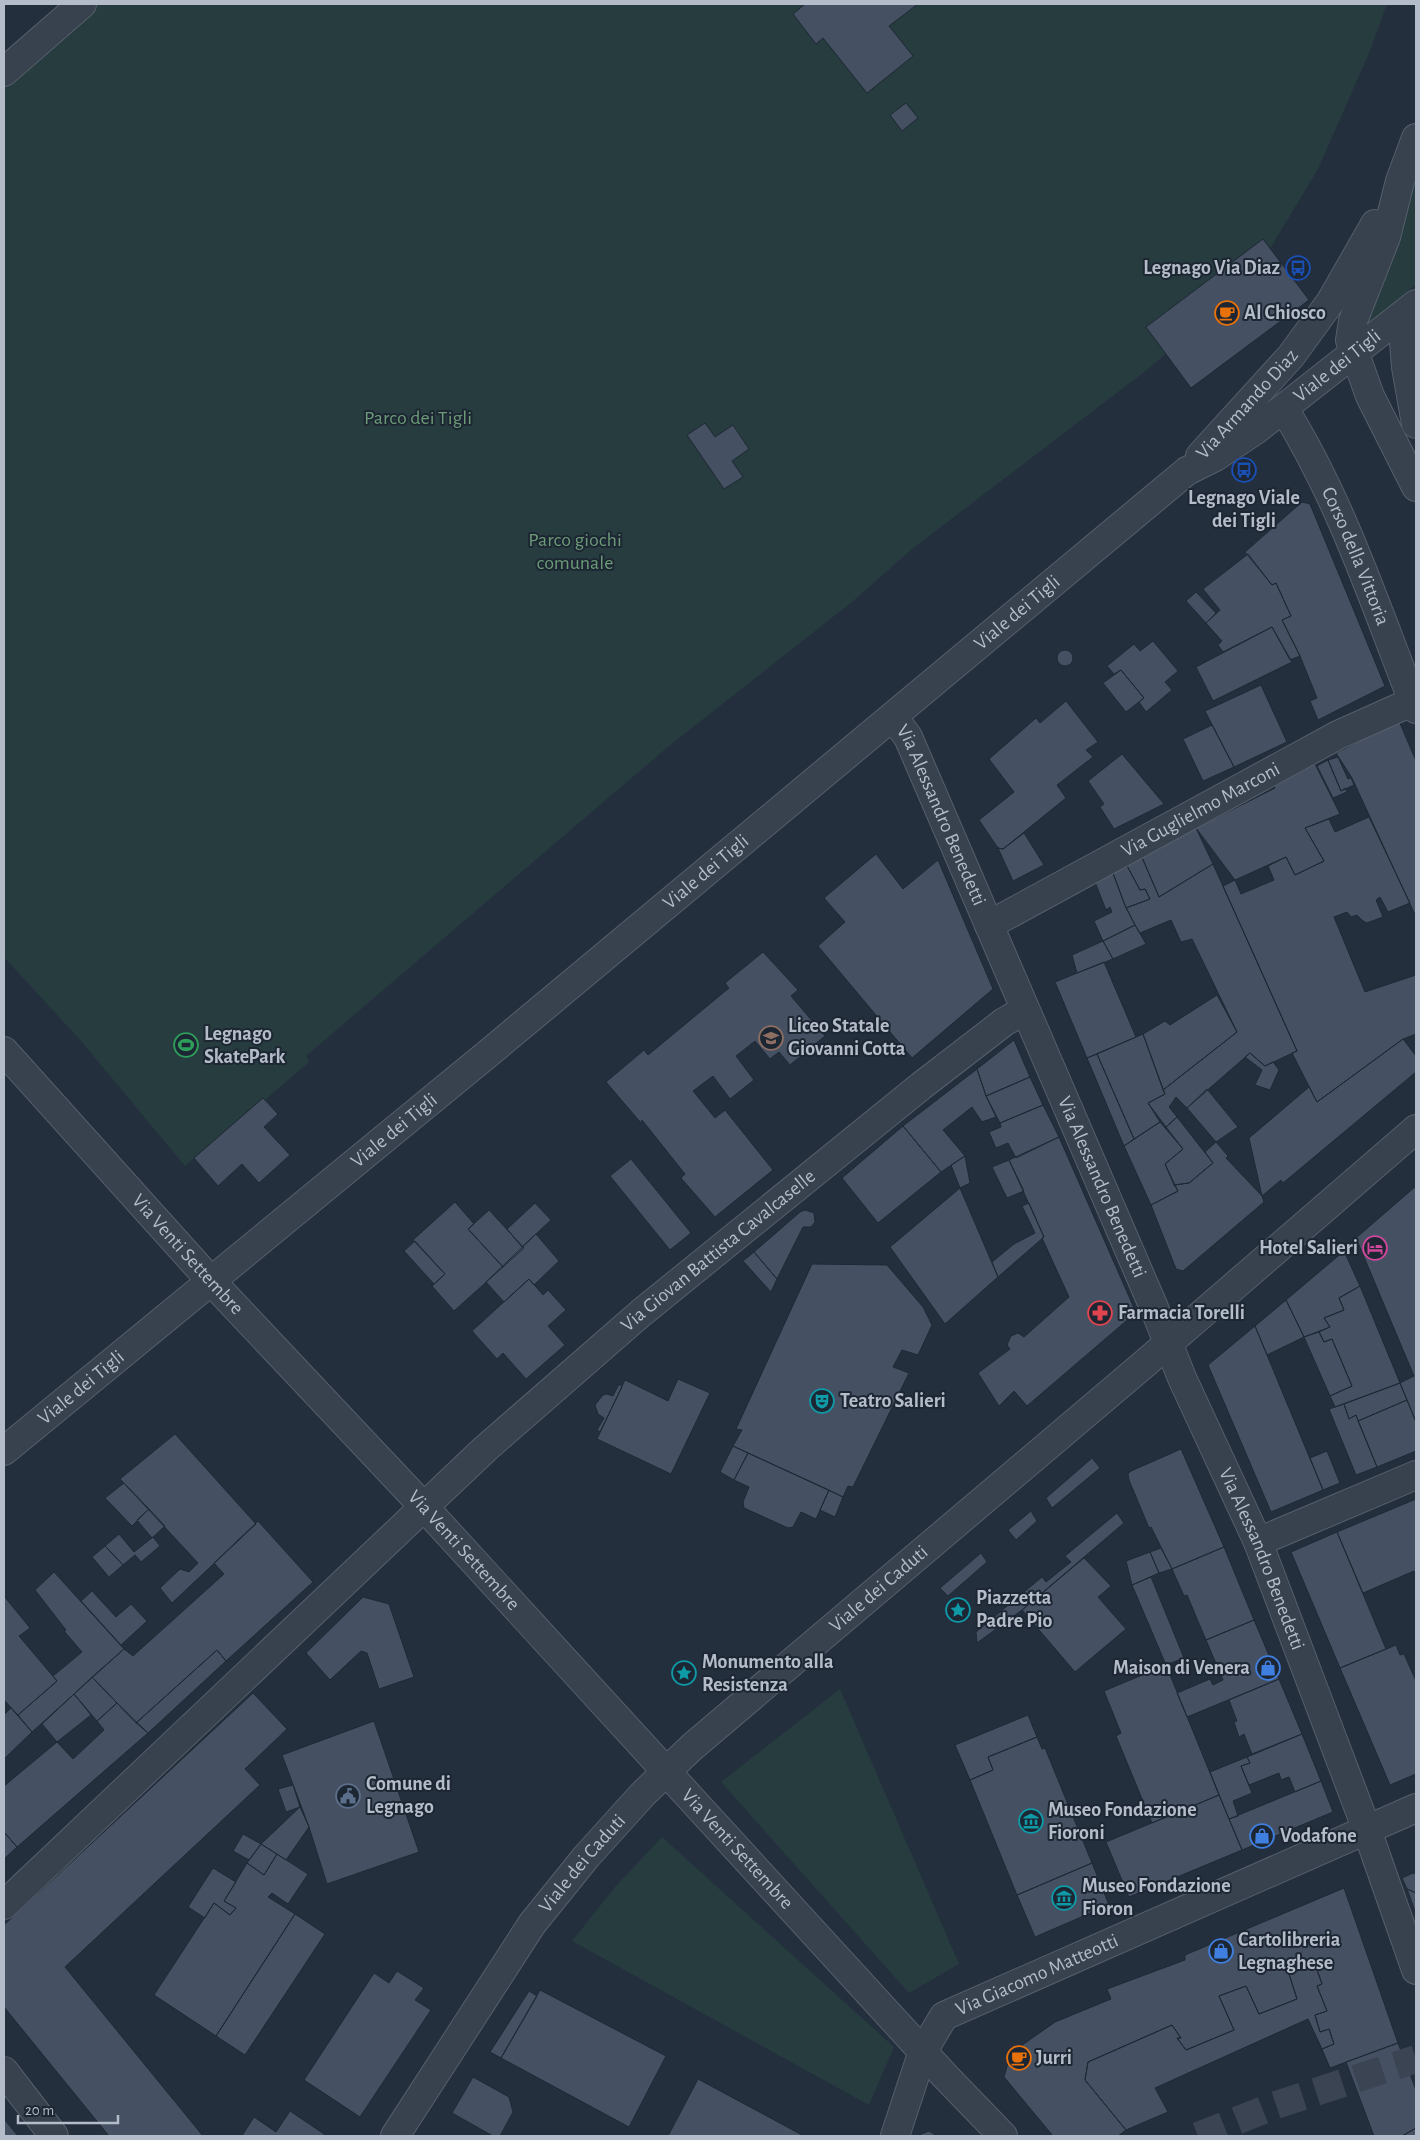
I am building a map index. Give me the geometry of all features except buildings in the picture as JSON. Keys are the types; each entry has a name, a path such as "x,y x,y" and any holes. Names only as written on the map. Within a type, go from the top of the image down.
{"street":[{"path":"4,72 82,4"},
{"name":"Via Armando Diaz","path":"1354,353 1350,340 1352,321 1386,237 1400,181 1416,138"},
{"name":"Via Armando Diaz","path":"1187,472 1209,444 1291,356 1331,301 1400,181"},
{"path":"1409,310 1406,367 1416,424"},
{"name":"Viale dei Tigli","path":"4,1451 470,1069 1187,472 1214,457 1284,409 1409,310"},
{"path":"1354,353 1370,396 1416,487"},
{"name":"Corso della Vittoria","path":"1284,409 1306,444 1352,545 1415,704"},
{"name":"Via Guglielmo Marconi","path":"989,925 1338,735 1415,704"},
{"name":"Via Alessandro Benedetti","path":"893,716 908,737 1168,1343 1258,1542 1367,1830 1416,1970"},
{"name":"Via Giovan Battista Cavalcaselle","path":"4,1905 426,1508 485,1449 641,1313 921,1086 1004,1022 1025,1010"},
{"name":"Via Venti Settembre","path":"4,1051 210,1281 426,1508 1003,2136"},
{"name":"Viale dei Caduti","path":"395,2136 532,1924 586,1857 666,1771 1416,1129"},
{"path":"1258,1542 1416,1475"},
{"name":"Via Giacomo Matteotti","path":"895,2136 923,2051 944,2016 1416,1808"},
{"path":"4,2072 54,2136"}],"green space":[{"name":"Parco dei Tigli","path":"96,4 1387,4 1370,51 1318,169 1268,252 1227,301 1148,369 912,549 852,602 669,746 306,1056 309,1062 265,1100 263,1098 185,1166 81,1041 4,957 4,85"},
{"path":"1416,178 1416,284 1370,323 1365,320 1402,228"},
{"path":"840,1689 959,1964 909,1993 721,1782"},
{"path":"662,1837 894,2047 869,2105 572,1941 615,1887"}],"tunnel":[{"path":"1198,2136 1276,2105 1416,2059"}],"place":[{"name":"Legnago Via Diaz","path":"1298,268"},
{"name":"Al Chiosco","path":"1227,313"},
{"name":"Legnago Viale dei Tigli","path":"1244,470"},
{"name":"Liceo Statale Giovanni Cotta","path":"771,1038"},
{"name":"Legnago SkatePark","path":"186,1045"},
{"name":"Hotel Salieri","path":"1375,1248"},
{"name":"Farmacia Torelli","path":"1100,1313"},
{"name":"Teatro Salieri","path":"822,1401"},
{"name":"Piazzetta Padre Pio","path":"958,1610"},
{"name":"Maison di Venera","path":"1268,1668"},
{"name":"Monumento alla Resistenza","path":"684,1673"},
{"name":"Comune di Legnago","path":"348,1796"},
{"name":"Museo Fondazione Fioroni","path":"1031,1821"},
{"name":"Vodafone","path":"1262,1836"},
{"name":"Museo Fondazione Fioron","path":"1064,1898"},
{"name":"Cartolibreria Legnaghese","path":"1221,1951"},
{"name":"Jurri","path":"1019,2058"}],"park label":[{"name":"Parco giochi comunale","path":"575,552"}]}
